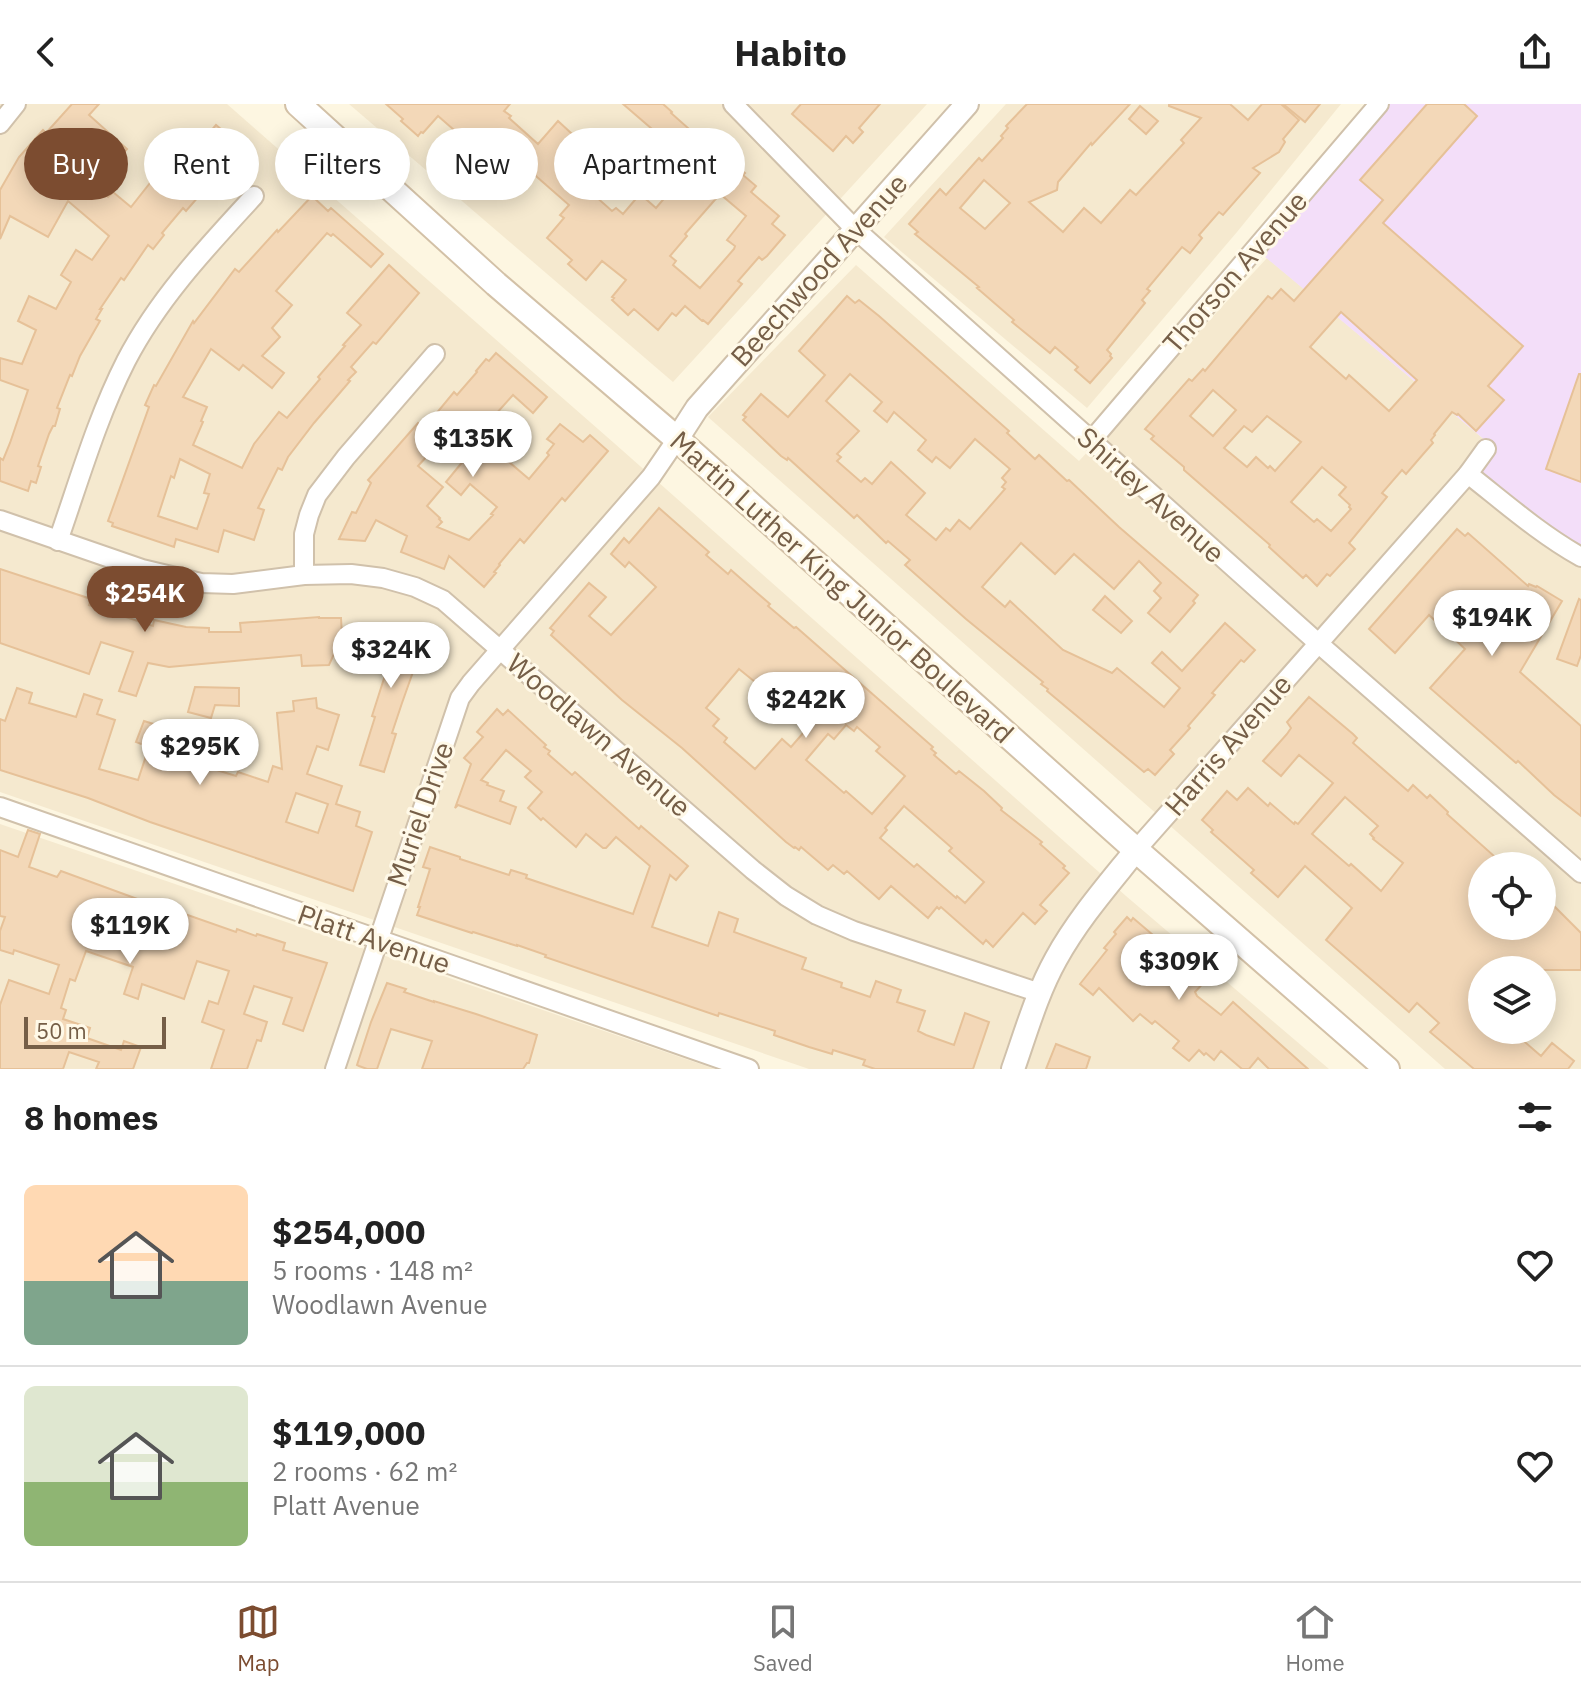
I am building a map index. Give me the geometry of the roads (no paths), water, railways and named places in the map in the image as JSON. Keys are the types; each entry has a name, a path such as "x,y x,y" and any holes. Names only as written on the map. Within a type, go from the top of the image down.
{"main road":[{"name":"Martin Luther King Junior Boulevard","path":"298,104 496,284 677,439 1136,850 1387,1069"}],"street":[{"path":"0,124 16,104"},
{"name":"Shirley Avenue","path":"733,104 855,229 1318,643 1581,873"},
{"name":"Beechwood Avenue","path":"677,439 697,408 967,104"},
{"name":"Thorson Avenue","path":"1091,441 1379,104"},
{"path":"58,541 125,361 152,316 181,278 250,200"},
{"path":"304,575 304,534 317,495 435,354"},
{"name":"Muriel Drive","path":"335,1069 460,698 651,477 677,439"},
{"name":"Harris Avenue","path":"1013,1069 1040,993 1072,931 1136,850 1468,474 1486,449"},
{"path":"1468,474 1531,524 1581,557"},
{"name":"Woodlawn Avenue","path":"0,520 142,569 201,583 233,584 304,575 351,574 383,578 415,587 443,600 786,896 817,915 854,931 1040,993"},
{"name":"Platt Avenue","path":"0,807 749,1069"}]}
